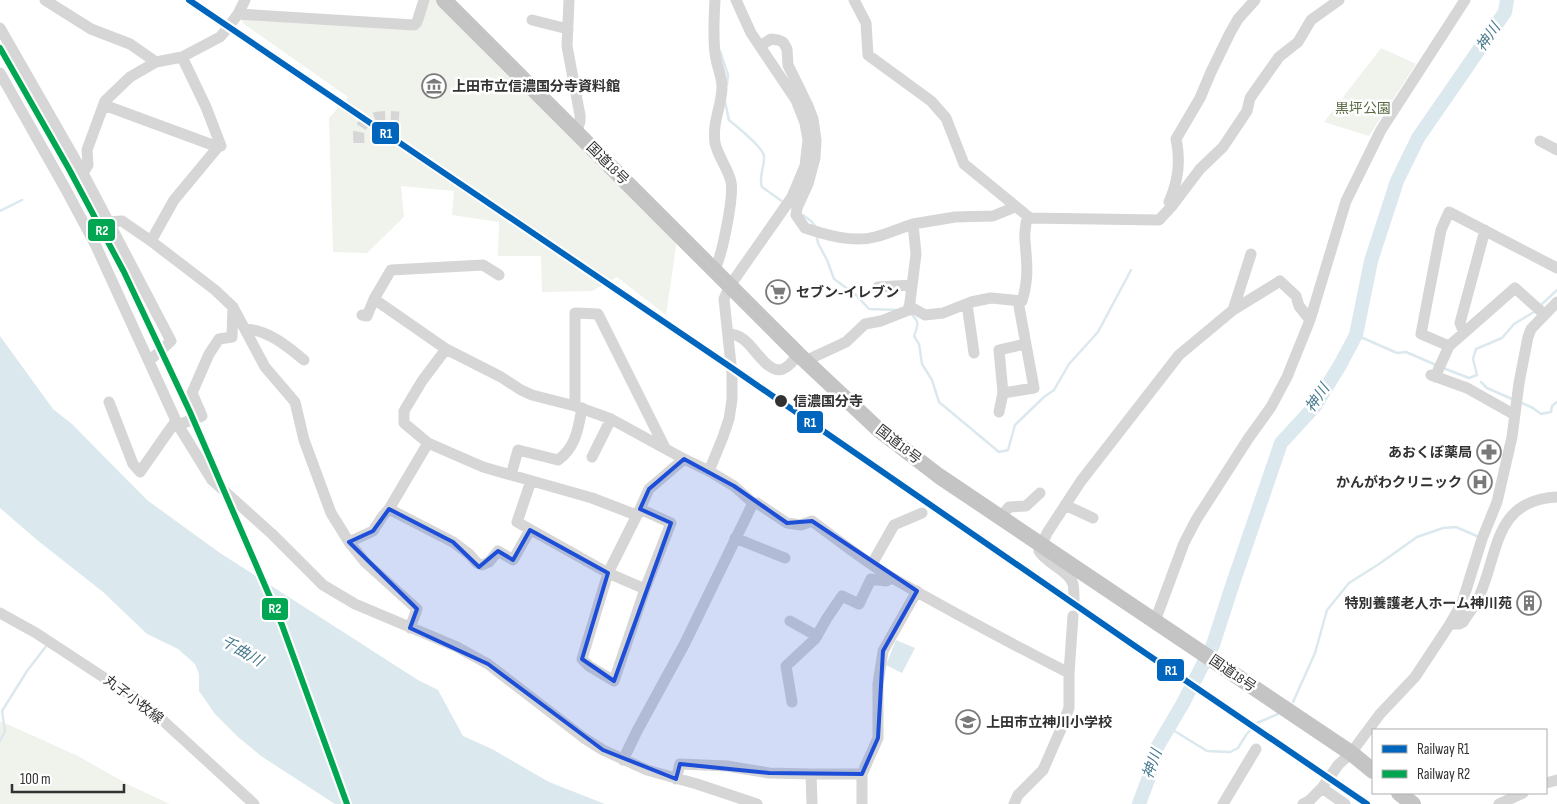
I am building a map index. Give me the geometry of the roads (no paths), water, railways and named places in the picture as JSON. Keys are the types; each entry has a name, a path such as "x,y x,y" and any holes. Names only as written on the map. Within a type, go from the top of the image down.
{"highway":[{"name":"国道18号","path":"444,0 729,287 801,358 879,430 939,476 1351,752 1372,770"},
{"path":"1400,794 1412,804"}],"street":[{"path":"45,0 91,29 130,44 156,62"},
{"path":"82,173 88,165 87,150 105,101 130,77 156,62 182,57 220,37 238,14 245,0"},
{"path":"238,14 414,25 417,22 424,0"},
{"path":"569,0 567,46 580,115 577,133"},
{"path":"714,271 722,252 731,192 729,175 716,144 715,119 722,87 715,54 715,0"},
{"path":"709,470 723,437 732,400 732,374 724,299 729,287 792,197 805,166 807,149 807,133 796,100 751,33 736,0"},
{"path":"854,0 866,23 868,55 931,101 946,118 964,164 1027,216 1030,218 1159,220 1175,188 1178,175 1176,139 1200,98 1238,19 1255,0"},
{"path":"1164,213 1172,206 1200,169 1223,147 1246,111 1250,98 1279,57 1298,42 1311,20 1339,0"},
{"path":"1158,623 1184,544 1196,520 1271,407 1290,369 1310,320 1346,201 1381,130 1465,0"},
{"path":"532,20 568,29"},
{"path":"0,28 82,173 170,341 148,361"},
{"path":"760,46 771,39 783,42 786,49 788,66 808,106 816,131 815,158 808,184 797,208 796,215 805,228 843,237 863,239 876,237 913,224 955,217 993,216 1015,207"},
{"path":"150,241 174,200 218,147 221,146 206,107 182,57"},
{"path":"0,73 96,246 177,423 212,480 272,534 324,585 355,604 457,648 488,664 584,738 623,760 647,770 757,804"},
{"path":"104,105 218,147"},
{"path":"1540,141 1557,150"},
{"path":"1449,346 1421,334 1440,230 1449,212 1557,268"},
{"path":"909,306 926,314 944,313 971,302 991,298 1022,301 1027,275 1025,240 1027,216"},
{"path":"108,222 122,221 215,290 233,307 265,366 295,402 304,440 331,514 348,542 365,562 416,609 410,628"},
{"path":"728,334 735,334 744,339 771,367 779,370 801,358 846,342 865,324 881,321 909,310 916,254 913,224"},
{"path":"1464,332 1460,323 1485,230"},
{"path":"1233,310 1251,254"},
{"path":"362,315 367,316 391,270 483,265 500,275"},
{"path":"1074,600 1073,584 1070,578 1042,557 1039,551 1040,545 1065,505 1101,454 1178,355 1233,310 1280,281 1296,296 1299,306 1310,320"},
{"path":"878,287 912,285"},
{"path":"1515,415 1467,388 1433,376 1449,346 1514,288 1544,314"},
{"path":"374,300 446,349 501,377 521,390 611,419 684,459 709,470 734,486 753,503 757,503 787,523 801,525 812,522 893,578 1069,674"},
{"path":"1003,393 1034,388 1018,301"},
{"path":"1303,804 1310,801 1322,788 1338,765 1351,752 1380,714 1415,677 1462,603 1482,539 1497,502 1512,437 1528,337 1531,329 1557,302"},
{"path":"966,304 974,353"},
{"path":"109,402 133,464 140,472 168,432 177,423 202,416 192,394 209,354 220,338 232,337 233,307"},
{"path":"511,475 518,450 558,460 567,454 576,438 578,407 575,313 598,314 665,448"},
{"path":"245,329 256,330 278,339 304,360"},
{"path":"999,412 1003,393 999,350 1025,344"},
{"path":"446,349 404,411 404,423 428,443 483,467 592,498 638,512 670,522 614,681 582,659 608,573 638,512 649,489 684,459"},
{"path":"592,457 611,419"},
{"path":"348,542 373,531 389,510 428,443"},
{"path":"531,481 518,522 608,573 645,589"},
{"path":"1000,518 1009,507 1026,506 1040,493"},
{"path":"1450,624 1463,622 1478,598 1500,532 1506,522 1529,503 1540,499 1557,497"},
{"path":"623,760 685,643 753,503"},
{"path":"1065,505 1093,518"},
{"path":"389,510 453,542 469,554 477,563 482,565 489,562 498,551 513,560 530,530"},
{"path":"872,564 894,524 922,513"},
{"path":"736,538 785,558"},
{"path":"792,702 786,666 817,636 842,596 859,604 871,579 886,581 893,578"},
{"path":"862,804 862,774 878,738 878,684 883,651 917,591"},
{"name":"丸子小牧線","path":"0,613 36,633 116,684 145,705 254,804"},
{"path":"1014,804 1018,795 1042,770 1069,708 1073,616"},
{"path":"790,621 817,636"},
{"path":"1222,804 1256,749"},
{"path":"676,779 680,764 727,766 769,773 862,774"},
{"path":"811,774 812,804"},
{"path":"1322,788 1345,804"},
{"path":"1499,804 1521,794"}],"water":[{"name":"千曲川","path":"0,336 53,409 72,424 147,500 220,553 418,680 438,690 463,736 492,749 549,782 605,804 335,804 261,756 215,714 199,691 199,674 195,664 178,649 147,634 103,592 0,508"},
{"path":"896,640 915,648 902,673 886,665"}],"waterway":[{"name":"神川","path":"1139,804 1149,777 1156,749 1182,705 1213,645 1281,443 1315,406 1356,335 1371,261 1397,181 1418,138 1505,12 1507,0"},
{"path":"720,51 728,75 727,84"},
{"path":"725,102 729,120 759,147 764,156 761,179 762,187 783,202"},
{"path":"0,211 22,200"},
{"path":"803,215 815,226"},
{"path":"817,237 834,279 856,295 869,309 897,310"},
{"path":"911,314 917,322 914,336 919,344 922,364 932,380 939,402 999,452 1008,450 1015,425 1054,390 1069,364 1098,332 1131,270"},
{"path":"1540,306 1557,290"},
{"path":"1443,368 1469,378 1477,375 1473,359 1476,349 1502,338 1514,324 1534,312"},
{"path":"1356,335 1397,353 1406,352 1436,365"},
{"path":"1481,382 1487,388 1512,399"},
{"path":"1520,402 1541,414 1551,412 1552,406 1557,402"},
{"path":"1293,702 1315,653 1327,610 1349,583 1417,537 1443,528 1456,527 1479,537"},
{"path":"0,741 5,731 2,711 27,671 47,645"},
{"path":"1168,727 1207,751 1230,752 1238,748 1257,723 1278,714"}],"tunnel":[{"path":"359,143 359,131 366,122 376,117 399,117"}],"rail line":[{"name":"R1","path":"189,0 732,368 1367,804"},
{"name":"R2","path":"0,48 69,169 124,272 190,412 282,625 347,804"}],"place":[{"name":"上田市立信濃国分寺資料館","path":"434,86"},
{"name":"セブン-イレブン","path":"778,292"},
{"name":"信濃国分寺","path":"781,401"},
{"name":"あおくぼ薬局","path":"1489,452"},
{"name":"かんがわクリニック","path":"1480,482"},
{"name":"特別養護老人ホーム神川苑","path":"1529,603"},
{"name":"上田市立神川小学校","path":"968,722"}],"park label":[{"name":"黒坪公園","path":"1363,108"}]}
